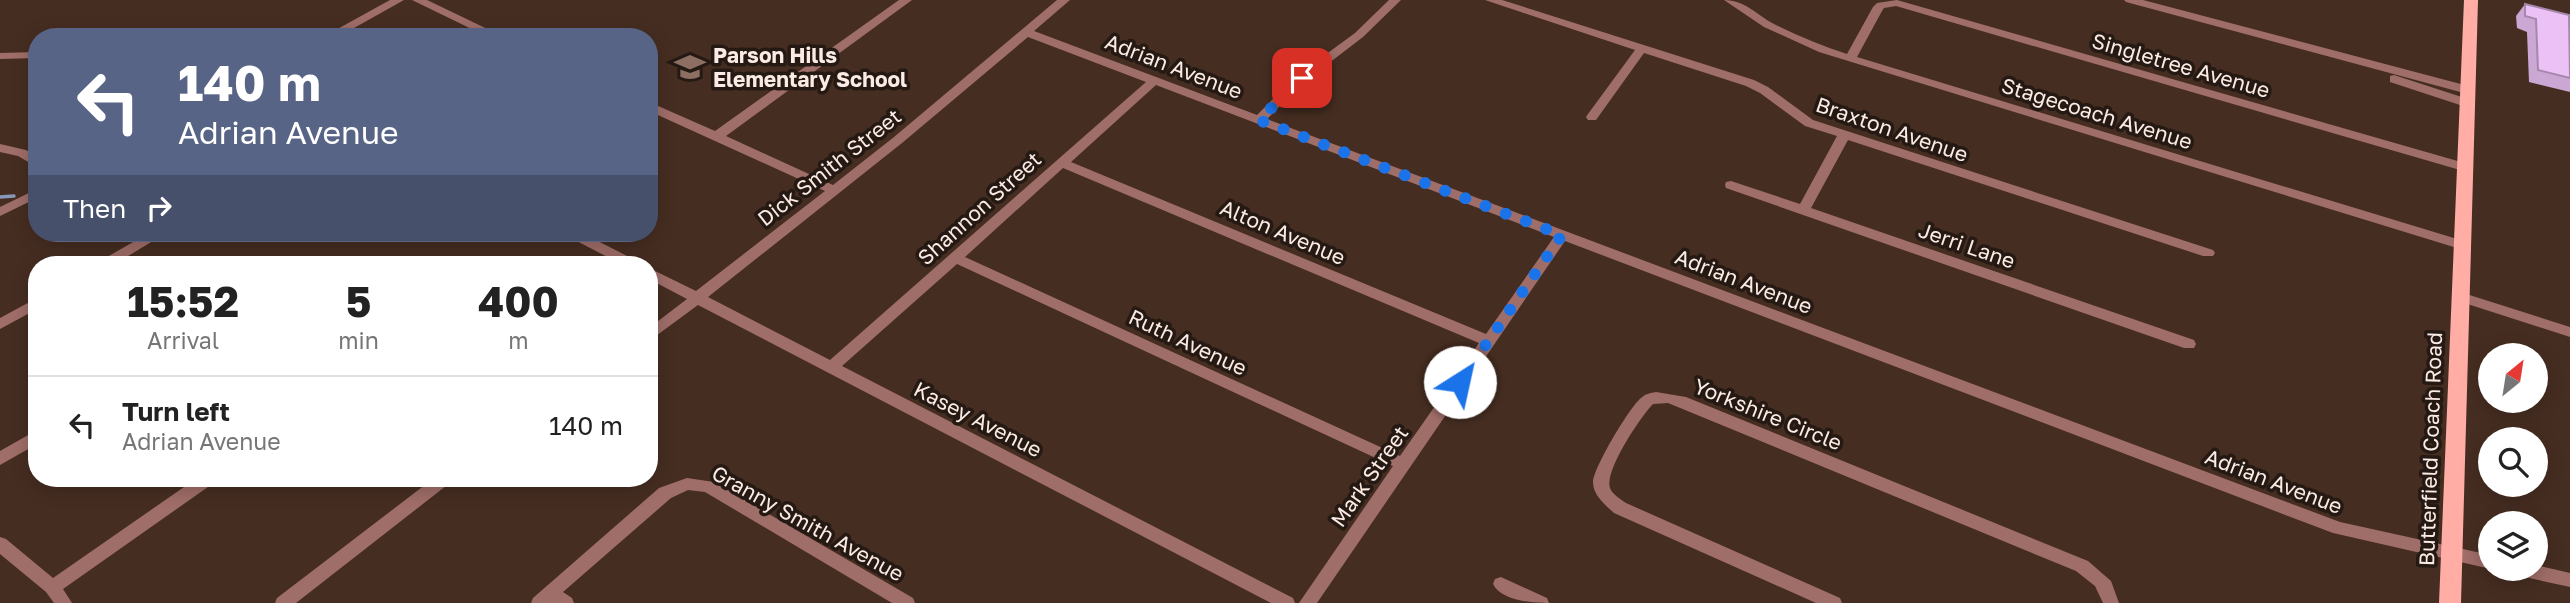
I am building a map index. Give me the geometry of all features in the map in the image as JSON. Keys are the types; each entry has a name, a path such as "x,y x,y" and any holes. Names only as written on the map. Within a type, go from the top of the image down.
{"main road":[{"name":"Butterfield Coach Road","path":"2450,603 2471,0"}],"street":[{"path":"346,28 398,0"},
{"path":"418,0 479,28"},
{"path":"716,137 906,0"},
{"name":"Dick Smith Street","path":"658,329 920,122 1064,0"},
{"path":"1259,120 1299,80 1359,35 1395,0"},
{"name":"Braxton Avenue","path":"1491,0 1750,83 1809,123 2208,253"},
{"name":"Stagecoach Avenue","path":"1730,0 1788,35 1851,58 2462,245"},
{"path":"2130,0 2317,51 2376,74 2467,96"},
{"name":"Singletree Avenue","path":"1851,58 1877,9 1887,3 1905,5 2464,167"},
{"name":"Adrian Avenue","path":"1026,32 2339,528 2478,559"},
{"path":"1591,117 1642,48"},
{"path":"0,56 28,55"},
{"name":"Shannon Street","path":"832,367 1155,80"},
{"path":"658,110 834,190"},
{"path":"1804,210 1844,135"},
{"path":"0,148 28,157"},
{"name":"Alton Avenue","path":"1062,163 1488,341"},
{"name":"Jerri Lane","path":"1731,185 2189,344"},
{"path":"0,212 28,197"},
{"name":"Mark Street","path":"1307,603 1562,235"},
{"path":"119,256 143,242"},
{"path":"589,242 617,256"},
{"name":"Ruth Avenue","path":"956,258 1403,464"},
{"name":"Kasey Avenue","path":"658,278 1287,603"},
{"path":"2460,297 2570,332"},
{"path":"0,324 28,308"},
{"name":"Yorkshire Circle","path":"1834,603 1620,508 1611,500 1604,492 1602,475 1642,406 1657,397 1681,401 2082,566 2104,582 2112,603"},
{"path":"0,459 28,442"},
{"name":"Granny Smith Avenue","path":"545,598 665,493 687,484 708,486 907,603"},
{"path":"52,587 196,487"},
{"path":"283,603 433,487"},
{"path":"0,544 52,587 64,603"},
{"path":"2548,575 2570,580"},
{"path":"1502,584 1541,603"},
{"path":"545,598 566,603"}],"building":[{"path":"2525,4 2569,15 2570,78 2538,70 2536,19 2525,16"}],"waterway":[{"path":"0,197 14,196"}],"place":[{"name":"Parson Hills Elementary School","path":"690,67"}],"route":[{"path":"1302,78 1259,120 1562,235 1460,382"}]}
